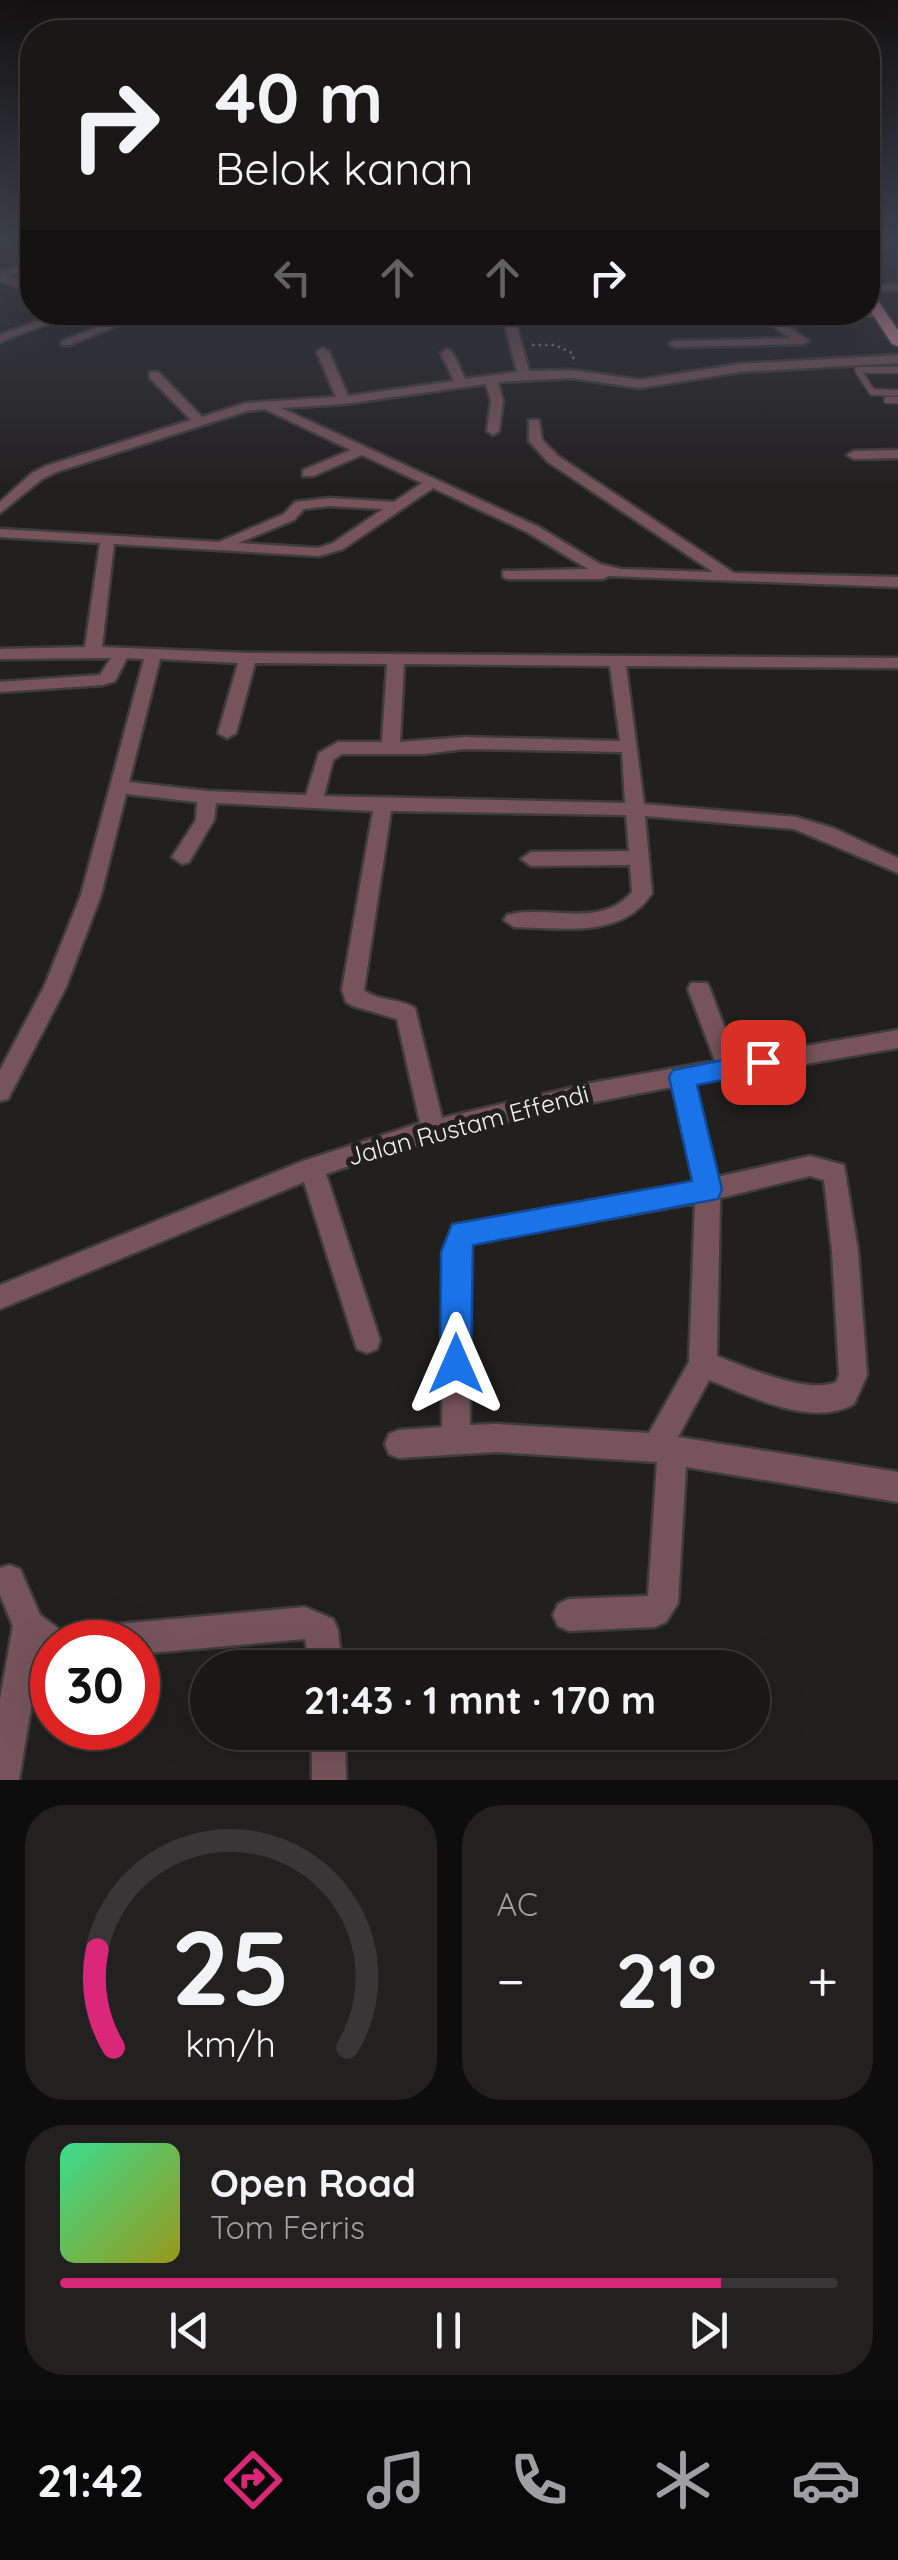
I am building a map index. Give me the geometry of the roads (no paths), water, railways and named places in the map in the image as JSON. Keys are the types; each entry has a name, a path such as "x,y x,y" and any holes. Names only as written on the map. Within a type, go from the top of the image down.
{"street":[{"path":"0,339 38,325"},
{"path":"66,343 112,325"},
{"path":"511,325 524,375"},
{"path":"779,325 804,341 822,362"},
{"path":"675,344 804,341"},
{"path":"323,352 344,400"},
{"path":"447,353 460,381"},
{"path":"1,507 44,472 198,420 264,405 344,400 524,375 570,374 640,384 734,369 898,358"},
{"path":"154,375 198,420"},
{"path":"492,378 498,401 494,430"},
{"path":"264,405 532,529 595,567 620,574"},
{"path":"534,423 536,441 553,459 728,576"},
{"path":"308,473 363,450"},
{"path":"854,455 898,454"},
{"path":"0,533 326,551 433,482"},
{"path":"223,544 264,524 283,520 308,504 396,506"},
{"path":"92,652 108,537"},
{"path":"508,574 898,582"},
{"path":"0,687 103,680 110,677 121,653"},
{"path":"0,654 618,659 897,666"},
{"path":"0,1092 55,987 95,883 153,654"},
{"path":"228,733 248,658"},
{"path":"391,748 396,659"},
{"path":"514,920 606,918 636,904 642,893 618,659"},
{"path":"312,802 325,758 332,750 465,743 630,748"},
{"path":"120,787 207,797 312,802 634,809 796,824 826,833 898,866"},
{"path":"182,857 205,820 207,797"},
{"path":"383,805 353,990 354,996 366,1004 390,1006 408,1014 433,1128"},
{"path":"532,858 640,858"},
{"path":"698,989 729,1068"},
{"name":"Jalan Rustam Effendi","path":"0,1297 312,1168 433,1128 592,1092 898,1038"},
{"path":"569,1614 655,1611 662,1603 664,1450 702,1364 708,1190 682,1077"},
{"path":"456,1440 456,1252 462,1234 708,1190 810,1166 835,1172 846,1252 852,1375 848,1390 839,1398 824,1400 764,1386 702,1364"},
{"path":"312,1168 367,1340"},
{"path":"399,1444 496,1438 664,1450 898,1487"},
{"path":"9,1580 32,1620"},
{"path":"160,1636 305,1623 322,1630 324,1650"},
{"path":"2,1780 30,1676"},
{"path":"328,1750 329,1780"}],"lane":[{"path":"898,370 858,370 872,392 898,396"},
{"path":"887,400 898,396"}]}
